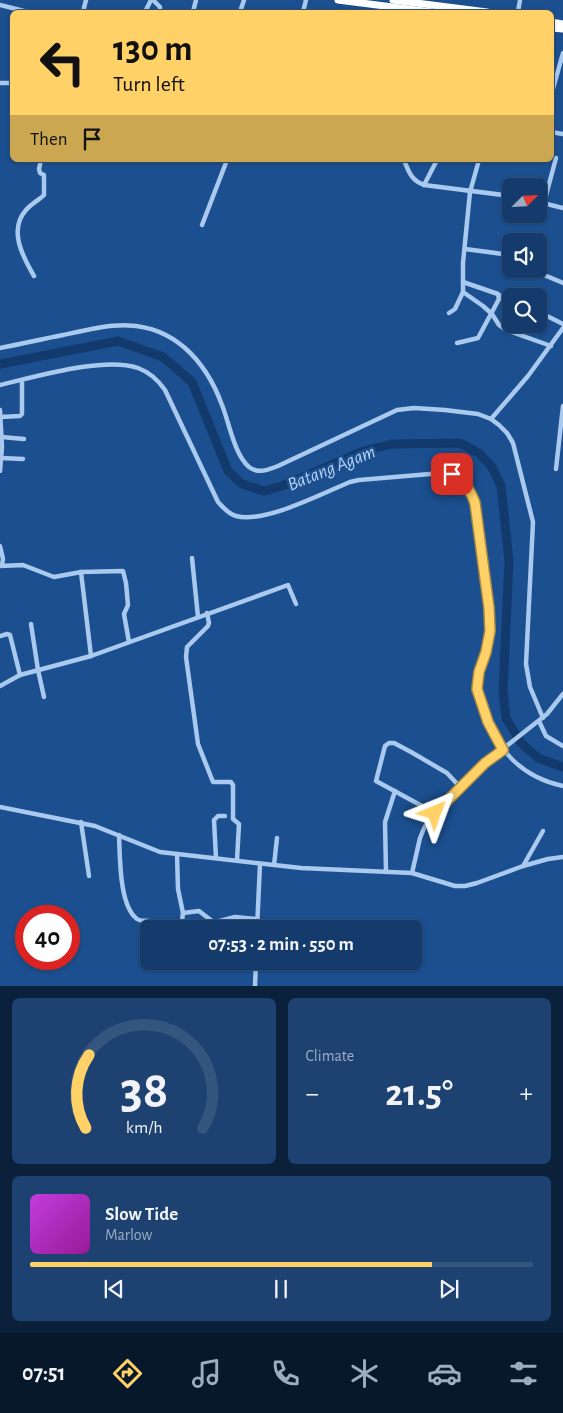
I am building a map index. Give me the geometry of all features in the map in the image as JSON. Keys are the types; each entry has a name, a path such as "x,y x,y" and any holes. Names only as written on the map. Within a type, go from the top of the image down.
{"highway":[{"path":"338,0 395,10"},
{"path":"393,0 428,10"},
{"path":"408,10 423,8 446,10"}],"street":[{"path":"152,0 160,7 160,10"},
{"path":"0,5 20,10"},
{"path":"554,85 563,53"},
{"path":"548,182 556,158"},
{"path":"34,276 20,249 19,223 27,208 44,195 44,175 40,173 39,169 41,162"},
{"path":"202,225 226,162"},
{"path":"405,162 411,178 424,185 502,195"},
{"path":"424,185 436,162"},
{"path":"449,313 455,309 463,292 470,192 478,162"},
{"path":"548,205 563,208"},
{"path":"465,249 502,254"},
{"path":"547,276 563,283"},
{"path":"463,282 498,294 499,296 502,295"},
{"path":"463,292 492,314 499,325 506,330 551,346"},
{"path":"457,344 478,338 492,314 499,296"},
{"path":"491,418 528,376 551,346 563,326 547,317"},
{"path":"0,348 108,325 142,326 162,332 184,347 207,374 216,390 238,451 249,467 263,471 278,466 397,410 414,408 444,410 478,414 491,418 507,433 513,443 517,454 523,489 532,514 526,664 530,687 546,736 563,746"},
{"path":"0,385 52,372 106,365 129,366 145,372 159,381 165,390 218,502 234,516 257,516 274,513 359,480 442,473 452,474 463,481 471,492 475,503 489,608 490,631 486,652 479,672 477,689 488,722 503,750 520,767 548,782 563,786"},
{"path":"0,417 21,415 22,380"},
{"path":"556,469 563,408"},
{"path":"0,410 2,437 0,471"},
{"path":"2,437 24,439"},
{"path":"1,458 23,459"},
{"path":"0,546 3,559 1,565 23,565 54,578 81,572 120,570 124,572 128,604 124,613 129,642"},
{"path":"192,558 198,617"},
{"path":"81,572 90,656"},
{"path":"0,686 20,675 90,656 288,584 296,604"},
{"path":"207,613 210,623 187,647 186,657 199,749 213,782 231,782 233,785 232,819 239,824 237,860"},
{"path":"31,624 44,697"},
{"path":"0,636 10,635 20,675"},
{"path":"412,873 420,838 425,826 435,813 485,763 541,719 563,694"},
{"path":"435,813 378,782 376,778 384,746 391,743 411,752 447,773 460,786"},
{"path":"386,872 385,822 395,791"},
{"path":"0,807 54,819 81,822 160,852 260,864 412,873 455,886 465,886 523,866 563,857"},
{"path":"216,858 214,820 218,816 225,816"},
{"path":"81,822 89,876"},
{"path":"523,866 544,831"},
{"path":"119,835 125,900 132,914 141,920"},
{"path":"274,865 277,838"},
{"path":"177,854 178,889 183,913 182,920"},
{"path":"224,920 235,917 257,920 260,864"},
{"path":"183,913 199,911 213,920"},
{"path":"255,986 256,970"}],"waterway":[{"name":"Batang Agam","path":"0,364 118,341 163,357 192,382 228,471 242,484 264,491 282,486 364,451 392,444 460,443 479,453 492,467 501,486 509,561 503,691 506,718 521,743 538,758 563,767"}],"route":[{"path":"435,813 460,786 485,763 503,750 488,722 477,689 479,672 486,652 490,631 489,608 475,503 471,492 463,481 452,474"}]}
